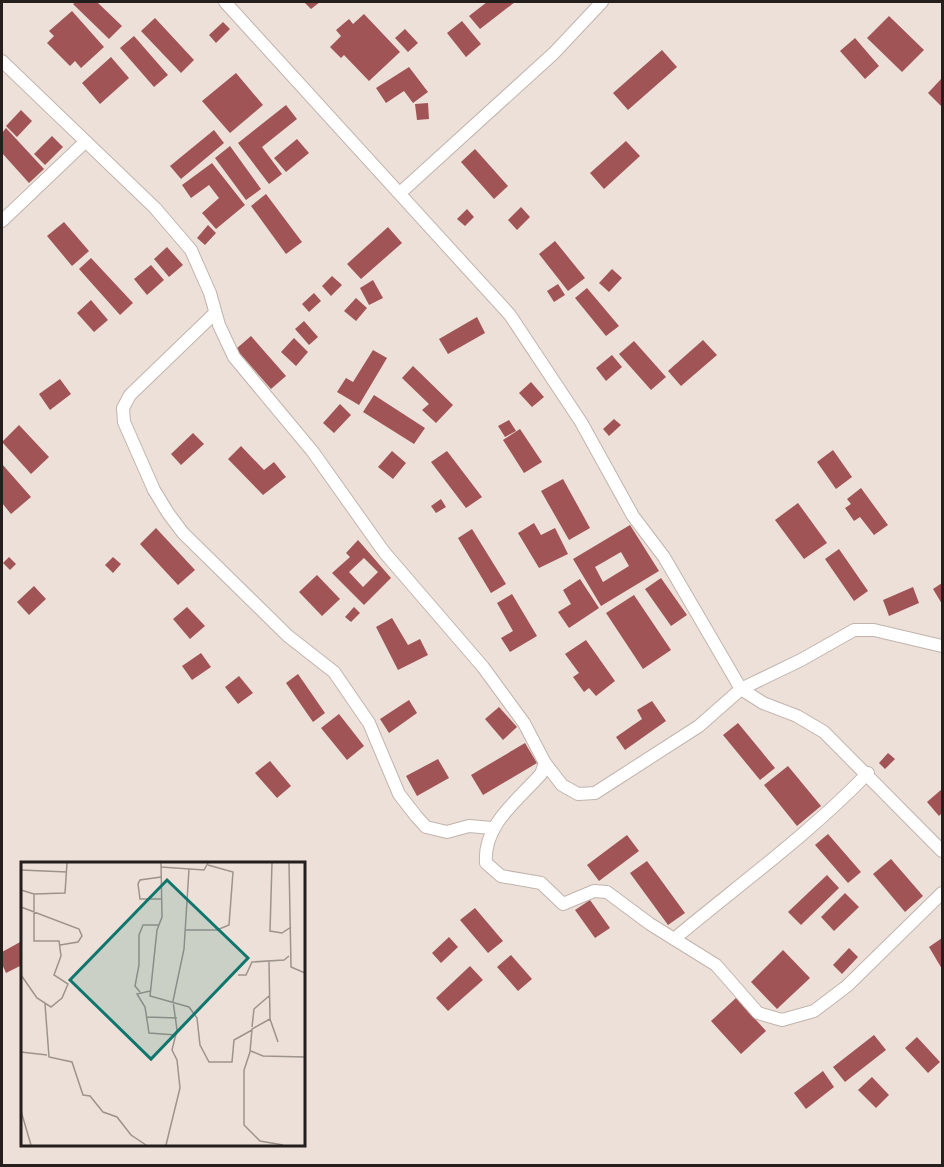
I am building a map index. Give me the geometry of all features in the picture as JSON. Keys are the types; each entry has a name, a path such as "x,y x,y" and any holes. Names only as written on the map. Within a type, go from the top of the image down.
{"street":[{"path":"225,2 400,193 516,325 581,422 621,496 664,557 741,688 763,703 797,716 824,732 942,851"},
{"path":"400,193 554,52 602,2"},
{"path":"2,61 155,208 191,250 202,271 234,357 313,452 384,552 483,667 524,723 545,763 562,785 578,794 595,792 699,726 741,688 801,660 854,630 874,630 942,646"},
{"path":"2,221 85,142"},
{"path":"216,313 130,395 123,408 127,430 154,490 183,533 288,636 334,672 369,723 399,794 426,827 447,832 470,826 492,828"},
{"path":"545,763 541,774 492,828 485,847 486,863 501,876 541,883 563,904 594,891 606,892 716,965 758,1013 782,1020 814,1011 847,986 942,893"},
{"path":"674,939 837,805 867,773"}],"building":[{"path":"97,2 122,26 109,39 73,4"},
{"path":"304,2 320,2 311,9"},
{"path":"487,2 515,2 480,29 469,16"},
{"path":"72,11 104,47 81,68 75,61 70,66 47,43 54,36 49,31"},
{"path":"364,14 400,52 369,81 344,55 341,58 330,47 341,36 336,30 349,19 353,24"},
{"path":"889,16 924,50 902,72 867,38"},
{"path":"155,18 194,60 181,73 141,31"},
{"path":"462,21 481,44 466,57 447,33"},
{"path":"223,22 230,29 216,43 209,35"},
{"path":"405,29 418,43 408,52 395,38"},
{"path":"134,36 168,75 154,87 120,48"},
{"path":"855,38 879,66 865,79 840,51"},
{"path":"662,50 677,67 628,110 613,93"},
{"path":"111,57 129,78 100,104 82,83"},
{"path":"409,67 428,92 413,103 404,91 386,103 376,88"},
{"path":"236,73 263,105 230,133 202,101"},
{"path":"942,78 942,107 928,93"},
{"path":"428,103 429,119 417,120 415,104"},
{"path":"286,105 297,119 262,147 282,174 269,184 238,143"},
{"path":"21,110 32,121 17,137 6,126"},
{"path":"6,128 44,169 29,183 2,153 2,133"},
{"path":"214,130 224,143 181,179 170,166"},
{"path":"52,136 63,147 45,165 34,154"},
{"path":"297,139 309,153 286,172 274,158"},
{"path":"626,141 640,156 604,189 590,173"},
{"path":"230,146 261,189 246,200 215,158"},
{"path":"475,149 508,186 494,199 461,162"},
{"path":"212,163 245,205 216,229 202,213 219,198 209,185 191,198 182,185"},
{"path":"266,194 302,242 286,254 251,206"},
{"path":"521,207 530,217 517,230 508,220"},
{"path":"467,209 474,217 465,226 457,219"},
{"path":"64,222 89,251 72,266 47,236"},
{"path":"208,225 216,233 205,245 197,238"},
{"path":"388,227 402,243 361,279 347,264"},
{"path":"555,241 585,278 568,291 539,254"},
{"path":"167,247 183,265 169,277 154,259"},
{"path":"91,258 133,303 120,315 79,269"},
{"path":"151,265 164,280 147,295 134,279"},
{"path":"612,269 622,278 609,292 599,283"},
{"path":"332,276 342,285 331,296 322,286"},
{"path":"373,280 383,298 369,305 360,288"},
{"path":"558,284 565,295 554,302 547,291"},
{"path":"587,288 619,326 606,336 575,298"},
{"path":"314,293 321,301 309,312 302,304"},
{"path":"356,298 367,308 356,321 344,311"},
{"path":"91,300 108,320 94,332 77,313"},
{"path":"477,317 485,333 448,354 439,339"},
{"path":"304,321 318,337 309,345 295,329"},
{"path":"251,336 286,376 271,389 236,349"},
{"path":"294,338 308,352 296,366 281,352"},
{"path":"703,340 717,355 681,386 668,371"},
{"path":"634,341 666,377 651,390 619,354"},
{"path":"373,350 387,358 359,405 337,392 346,378 353,382"},
{"path":"612,355 622,367 606,381 596,368"},
{"path":"413,366 453,405 436,423 422,410 429,404 402,378"},
{"path":"60,379 71,394 50,410 39,394"},
{"path":"531,382 544,397 532,407 519,393"},
{"path":"374,395 425,428 414,444 363,412"},
{"path":"340,404 351,415 334,433 323,423"},
{"path":"614,419 621,425 609,436 603,429"},
{"path":"509,420 516,431 505,437 498,426"},
{"path":"19,425 49,457 31,474 2,442"},
{"path":"520,429 542,462 524,473 503,440"},
{"path":"193,433 204,444 181,465 171,454"},
{"path":"241,446 264,470 274,462 286,477 263,495 228,459"},
{"path":"833,450 852,477 836,489 817,462"},
{"path":"392,451 406,463 393,479 378,467"},
{"path":"447,451 482,497 466,508 431,462"},
{"path":"2,464 31,497 11,514 2,503"},
{"path":"563,479 590,528 569,540 541,491"},
{"path":"861,488 888,525 874,535 860,517 854,521 845,508 851,504 847,499"},
{"path":"441,499 446,507 436,513 431,506"},
{"path":"798,503 827,543 804,559 775,520"},
{"path":"534,523 541,535 555,528 568,554 539,568 518,533"},
{"path":"630,525 659,571 601,606 573,559","holes":["621,552 629,566 603,582 595,567"]},
{"path":"156,528 195,570 178,585 140,544"},
{"path":"472,529 506,584 491,593 458,538"},
{"path":"358,540 391,578 364,605 332,573 350,557 346,553","holes":["364,558 378,572 363,587 349,572"]},
{"path":"839,549 868,591 854,601 825,559"},
{"path":"9,557 16,564 10,570 3,563"},
{"path":"113,557 121,564 113,573 105,565"},
{"path":"317,575 340,599 322,616 299,592"},
{"path":"661,578 687,615 671,626 645,589"},
{"path":"580,579 599,608 569,628 558,612 571,604 563,590"},
{"path":"942,583 942,604 933,589"},
{"path":"34,586 46,599 29,615 17,602"},
{"path":"913,587 919,603 889,616 883,600"},
{"path":"512,594 537,636 510,652 501,638 513,631 497,603"},
{"path":"634,595 671,650 643,669 606,613"},
{"path":"187,607 205,626 190,639 173,619"},
{"path":"354,607 360,613 351,622 345,617"},
{"path":"392,618 408,645 420,639 428,655 398,670 376,627"},
{"path":"586,640 615,681 596,696 589,688 584,692 573,677 579,673 565,654"},
{"path":"201,653 211,667 192,680 182,666"},
{"path":"298,674 325,713 313,722 286,683"},
{"path":"239,676 253,693 238,704 225,687"},
{"path":"409,700 417,713 389,733 380,719"},
{"path":"652,701 666,721 625,750 616,737 642,719 637,710"},
{"path":"499,707 517,727 503,740 485,719"},
{"path":"339,714 364,746 347,760 321,728"},
{"path":"738,723 775,768 760,780 723,735"},
{"path":"525,743 537,763 483,795 471,775"},
{"path":"888,753 895,759 885,769 879,763"},
{"path":"438,759 449,778 417,796 406,776"},
{"path":"270,761 291,786 277,798 255,773"},
{"path":"788,766 821,806 797,826 764,785"},
{"path":"942,789 942,813 939,816 927,802"},
{"path":"828,834 861,872 848,883 815,845"},
{"path":"627,835 639,851 599,881 587,865"},
{"path":"891,859 923,896 905,912 873,874"},
{"path":"647,861 685,913 668,925 630,873"},
{"path":"827,875 839,888 801,925 788,912"},
{"path":"845,893 859,907 834,931 821,917"},
{"path":"590,900 610,928 595,938 575,910"},
{"path":"475,908 503,941 488,953 460,920"},
{"path":"449,937 458,947 441,963 432,953"},
{"path":"942,938 942,969 929,947"},
{"path":"21,942 21,966 6,973 2,964 2,952"},
{"path":"849,948 858,957 842,974 833,965"},
{"path":"783,950 810,978 777,1009 751,982"},
{"path":"511,955 532,979 518,991 497,967"},
{"path":"470,966 483,980 448,1011 436,998"},
{"path":"736,998 766,1031 741,1054 711,1021"},
{"path":"874,1035 886,1050 845,1082 833,1067"},
{"path":"917,1037 940,1062 928,1073 905,1048"},
{"path":"823,1071 834,1087 806,1109 794,1093"},
{"path":"872,1077 889,1095 876,1108 858,1090"}]}
